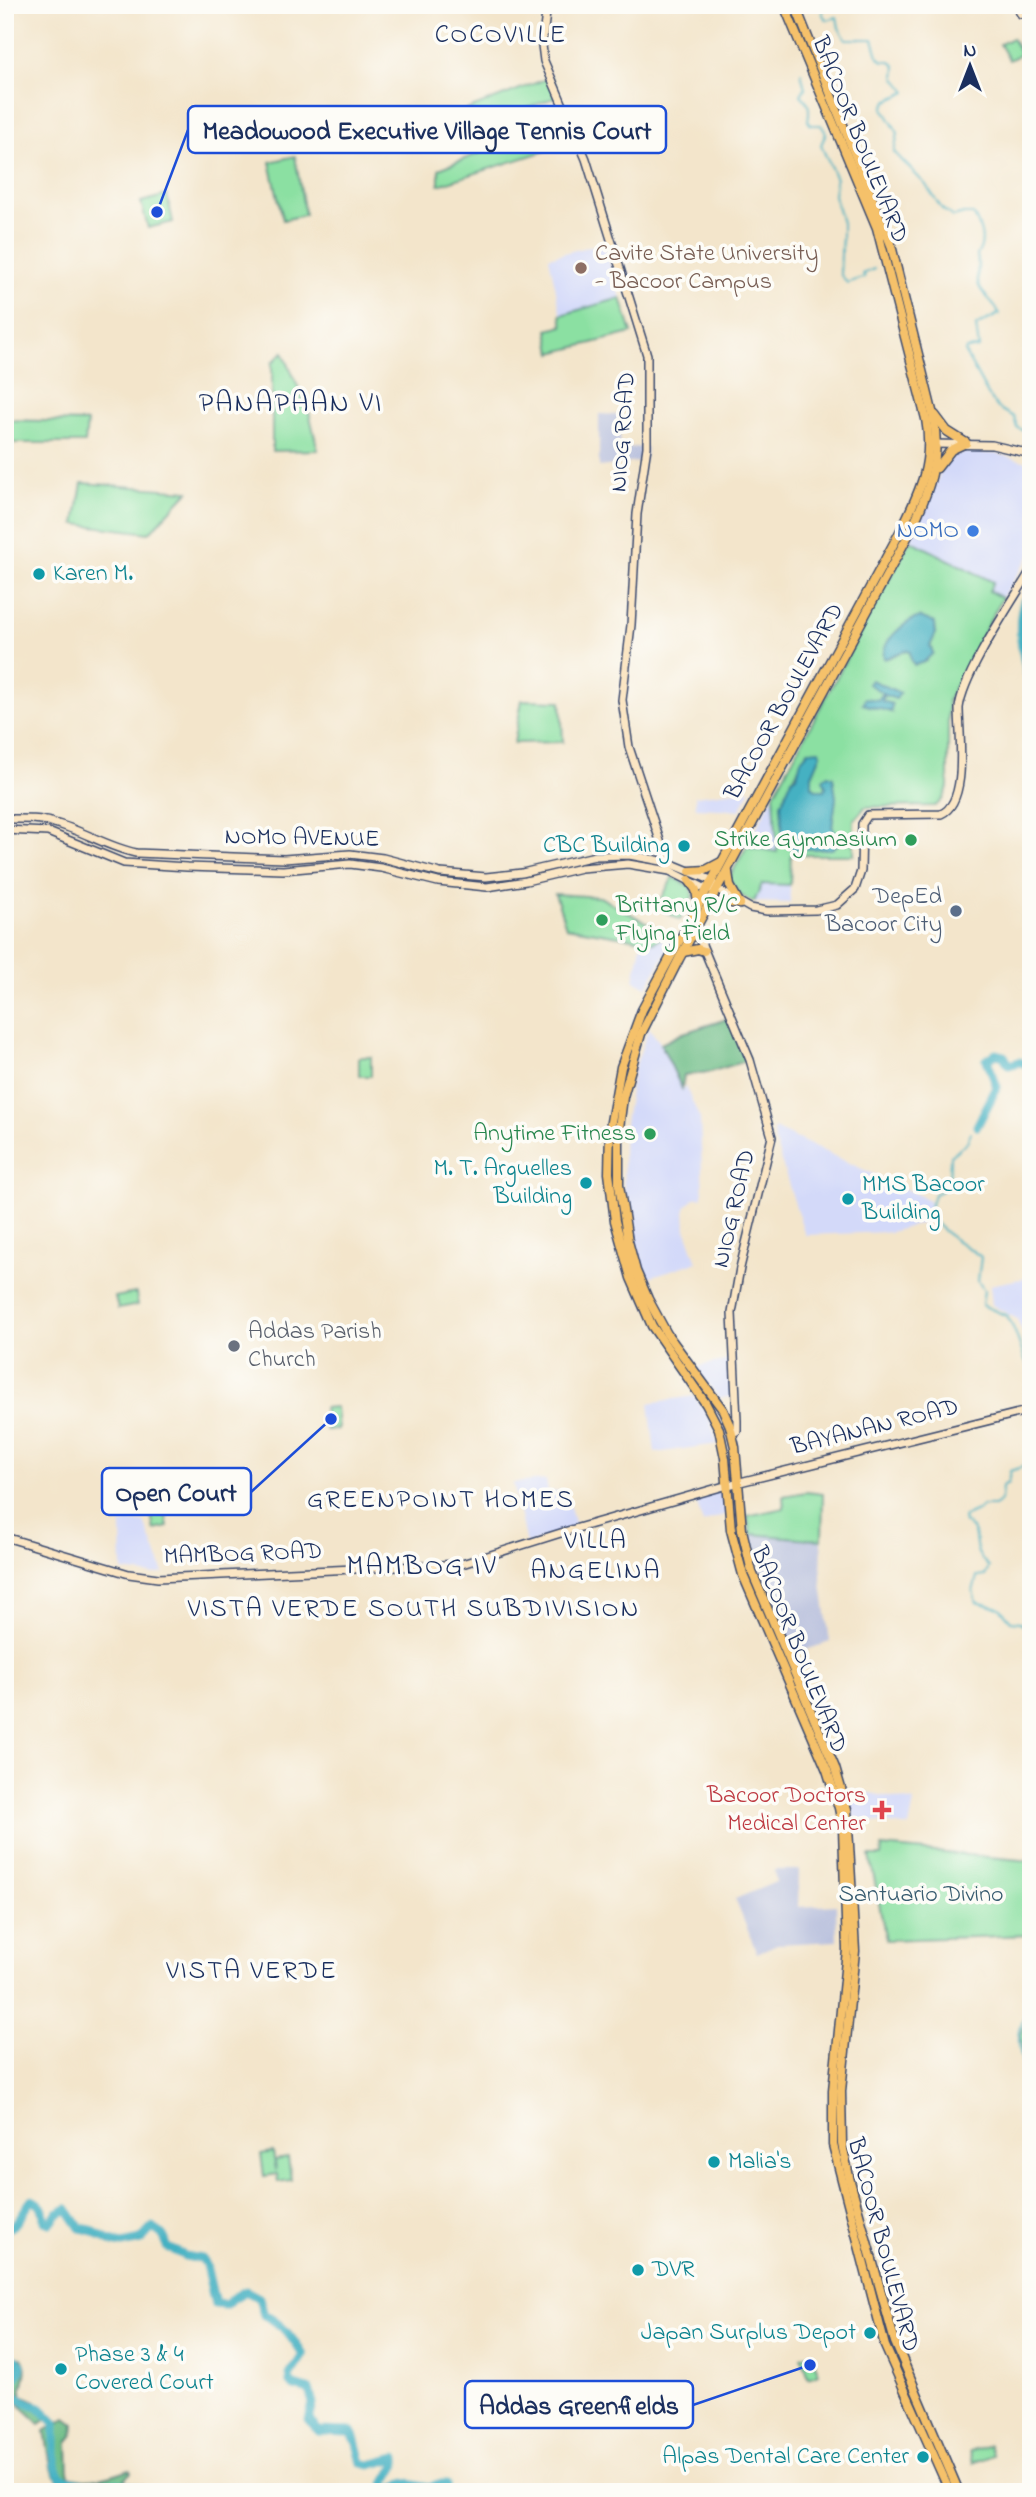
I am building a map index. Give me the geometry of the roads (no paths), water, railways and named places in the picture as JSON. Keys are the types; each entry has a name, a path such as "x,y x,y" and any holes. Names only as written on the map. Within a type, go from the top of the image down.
{"main road":[{"name":"NIOG ROAD","path":"547,5 542,45 544,61 586,159 647,355 647,447 638,514 631,625 622,700 629,747 670,871"},
{"path":"1015,5 1021,14 1031,7"},
{"name":"BACOOR BOULEVARD","path":"793,8 891,245 931,408 933,476 909,534 728,870 704,914 689,930 642,1010 610,1127 611,1197 617,1232 641,1304 660,1341 706,1404 719,1429 732,1530 743,1575 830,1779 843,1829 847,1950 831,2124 838,2168 885,2346 950,2492"},
{"name":"BACOOR BOULEVARD","path":"793,8 877,228 933,444 925,476 904,525 698,903 683,952 652,1011 624,1074 618,1140 619,1185 636,1271 648,1299 667,1334 723,1410 732,1433 743,1535 752,1572 835,1768 848,1809 856,1951 840,2114 846,2166 895,2342 959,2492"},
{"path":"931,408 947,431 966,443"},
{"path":"933,476 951,450 966,443"},
{"path":"933,444 992,445 1031,454"},
{"path":"704,914 721,902 767,911 831,907 847,898 859,879 862,824 868,816 941,814 948,811 957,796 959,786 958,708 961,698 978,661 1031,570"},
{"name":"NOMO AVENUE","path":"5,819 57,823 113,847 136,853 284,859 351,854 383,858 440,873 486,877 522,873 579,859 611,855 644,857 667,862 706,889 717,889"},
{"name":"NOMO AVENUE","path":"5,830 48,832 124,863 283,870 350,864 381,868 438,882 487,887 612,864 643,865 711,880"},
{"path":"350,864 351,854"},
{"path":"698,903 690,876 720,862"},
{"path":"728,870 730,886 740,904"},
{"path":"711,880 717,889 740,904"},
{"name":"NIOG ROAD","path":"689,930 698,935 750,1060 772,1137 740,1268 732,1313 737,1421 737,1431 732,1433"},
{"path":"683,952 698,949 704,951"},
{"path":"686,1377 694,1371"},
{"name":"BAYANAN ROAD","path":"728,1485 1031,1410"},
{"name":"MAMBOG ROAD","path":"5,1537 129,1574 158,1578 462,1564 728,1485"}],"water":[{"path":"920,617 935,623 935,635 930,646 933,653 924,662 915,665 911,661 910,652 906,650 884,659 886,646 895,633"},
{"path":"871,680 900,693 896,699 884,695 882,701 892,704 891,712 863,704 865,698 878,700 883,693 868,684"},
{"path":"819,750 821,754 812,775 812,786 817,790 824,790 826,787 823,779 828,775 833,777 836,798 832,827 837,834 837,844 832,849 795,849 783,843 781,804 792,779 797,776 801,760 809,751"}],"waterway":[{"path":"822,5 823,15 827,20 837,17 839,28 846,39 873,39 878,56 883,61 891,61 896,67 895,77 907,92 887,101 883,108 898,133 894,152 926,185 942,209 953,217 973,214 976,219 982,240 977,255 978,282 999,314 976,326 979,348 966,349 965,353 991,400 998,408 1014,417 1017,428 1031,433"},
{"path":"801,73 805,88 801,95 809,107 808,121 811,125 821,125 826,133 821,145 836,179 834,195 842,223 840,274 847,283 865,277 863,274 874,269"},
{"path":"1024,602 1020,624 1031,690"},
{"path":"977,1126 997,1087 987,1060 996,1054 1004,1056 1009,1065 1019,1062 1031,1065"},
{"path":"971,1132 967,1142 950,1156 949,1187 934,1194 930,1211 932,1218 943,1231 981,1257 978,1281 984,1290 982,1305 1007,1316 1031,1371"},
{"path":"1031,1464 1010,1471 1008,1483 1002,1486 1001,1501 994,1506 982,1506 963,1517 964,1523 974,1532 978,1553 989,1567 985,1576 977,1577 973,1591 976,1602 1000,1608 1011,1621 1020,1622 1028,1630 1031,1628"},
{"path":"1031,2002 1019,2035 1020,2054 1031,2088"},
{"path":"5,2230 17,2221 32,2200 42,2208 44,2221 50,2223 57,2214 67,2209 80,2228 91,2230 109,2241 122,2244 141,2240 152,2228 162,2235 167,2247 185,2256 202,2259 206,2265 215,2304 225,2305 246,2291 259,2298 264,2315 282,2327 303,2355 290,2375"},
{"path":"5,2357 16,2359 21,2365 9,2387 11,2395 40,2408 55,2423 55,2465 61,2477 82,2483 126,2485 145,2492"},
{"path":"290,2381 294,2386 309,2390 313,2403 309,2421 319,2431 351,2432 362,2463 370,2465 396,2458 396,2465 385,2484 390,2491 403,2483 429,2488 446,2484 446,2492"}],"place":[{"name":"Meadowood Executive Village Tennis Court","path":"157,212"},
{"name":"Cavite State University - Bacoor Campus","path":"581,268"},
{"name":"NOMO","path":"973,531"},
{"name":"Karen M.","path":"39,574"},
{"name":"Strike Gymnasium","path":"911,840"},
{"name":"CBC Building","path":"684,846"},
{"name":"DepEd Bacoor City","path":"956,911"},
{"name":"Brittany R/C Flying Field","path":"602,920"},
{"name":"Anytime Fitness","path":"650,1134"},
{"name":"M. T. Arguelles Building","path":"586,1183"},
{"name":"MMS Bacoor Building","path":"848,1199"},
{"name":"Addas Parish Church","path":"234,1346"},
{"name":"Open Court","path":"331,1419"},
{"name":"Bacoor Doctors Medical Center","path":"882,1810"},
{"name":"Malia's","path":"714,2162"},
{"name":"DVR","path":"638,2270"},
{"name":"Japan Surplus Depot","path":"870,2333"},
{"name":"Addas Greenfields","path":"810,2365"},
{"name":"Phase 3 & 4 Covered Court","path":"61,2369"},
{"name":"Alpas Dental Care Center","path":"923,2457"}],"district":[{"name":"COCOVILLE","path":"501,36"},
{"name":"PANAPAAN VI","path":"291,404"},
{"name":"GREENPOINT HOMES","path":"441,1501"},
{"name":"VILLA ANGELINA","path":"596,1557"},
{"name":"MAMBOG IV","path":"422,1567"},
{"name":"VISTA VERDE SOUTH SUBDIVISION","path":"414,1610"},
{"name":"VISTA VERDE","path":"252,1972"}],"park label":[{"name":"Santuario Divino","path":"921,1895"}]}
